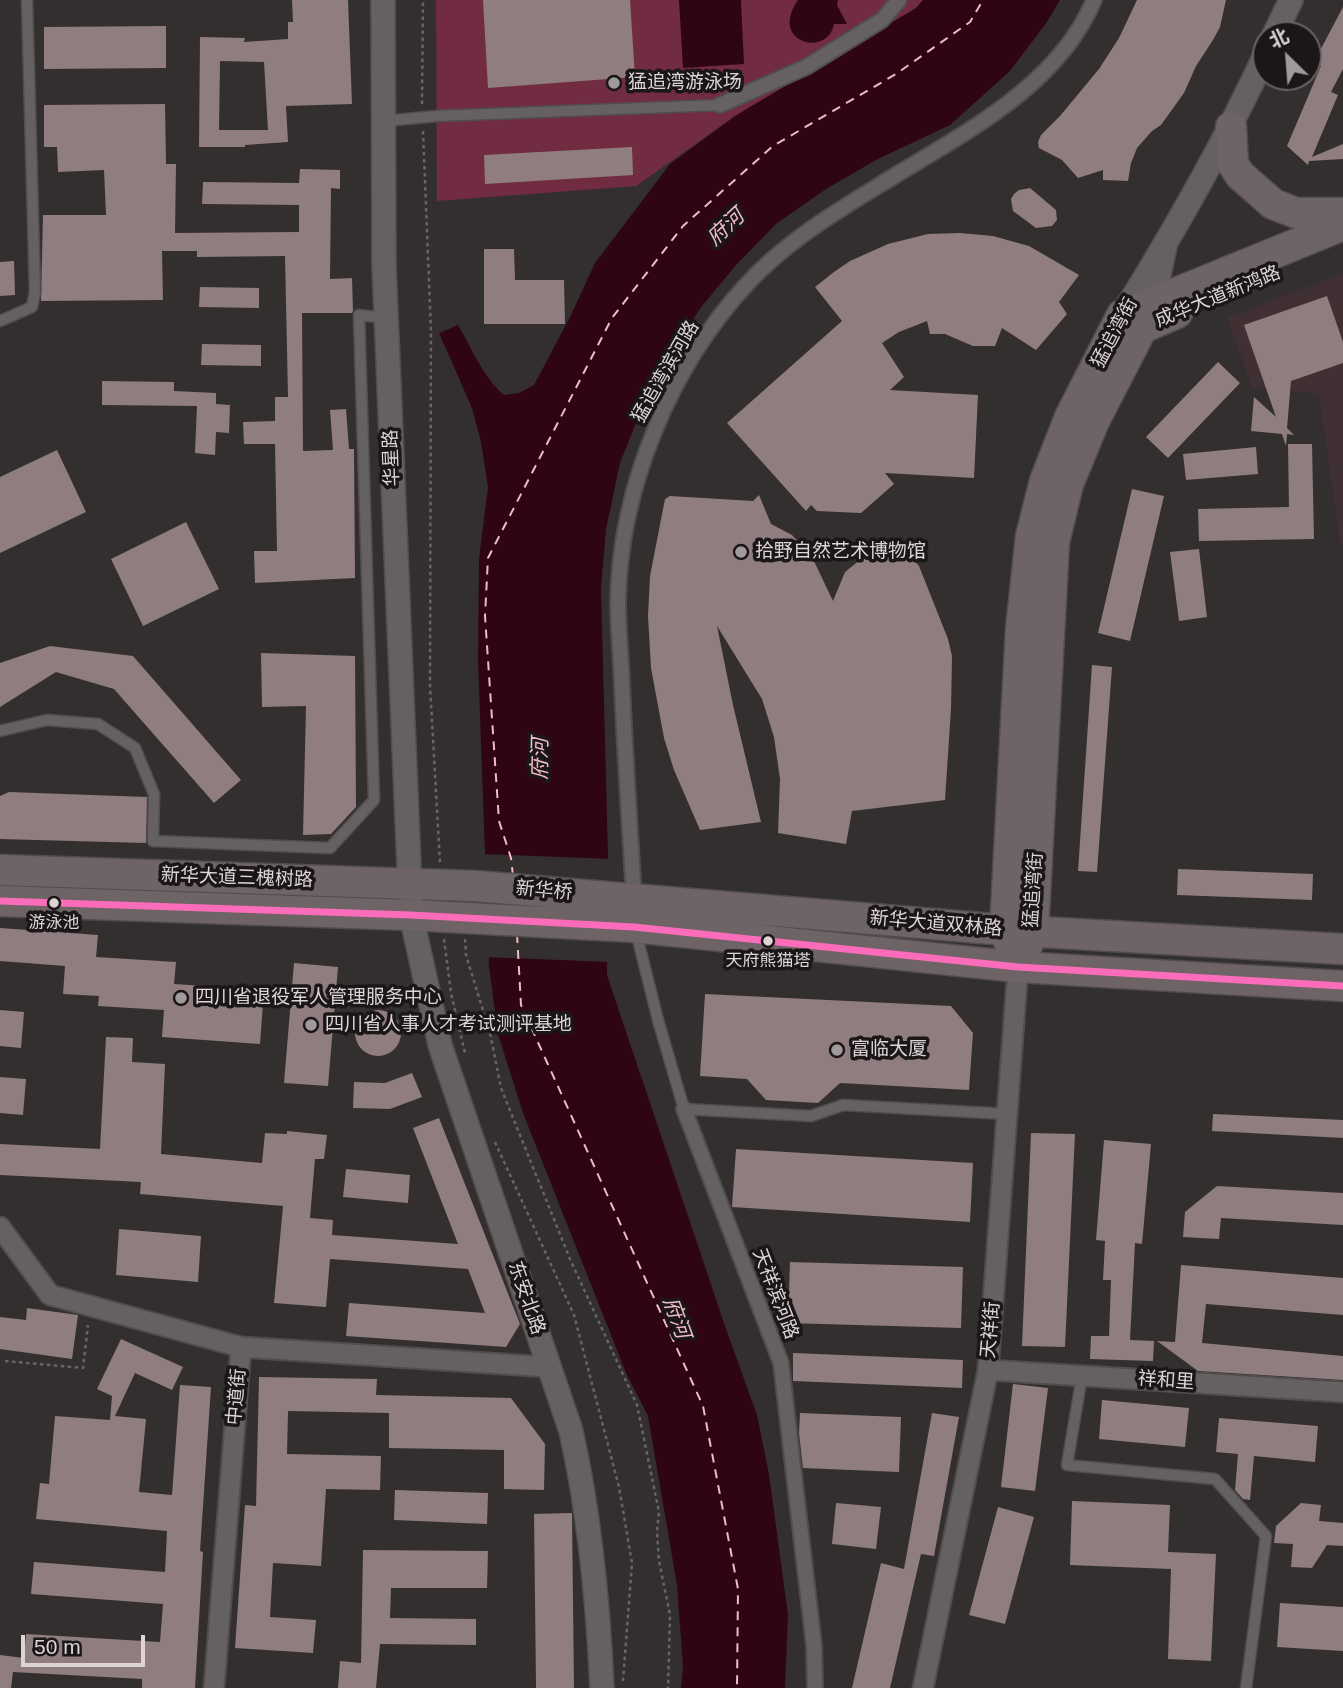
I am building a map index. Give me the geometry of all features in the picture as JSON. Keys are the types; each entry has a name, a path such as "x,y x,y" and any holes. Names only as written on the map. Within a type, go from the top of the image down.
{"main road":[{"path":"1231,127 1233,164 1240,175 1273,204 1296,213 1343,213"},
{"name":"成华大道新鸿路","path":"1139,316 1343,226"},
{"name":"成华大道新鸿路","path":"1139,316 1343,246"},
{"name":"猛追湾街","path":"1018,967 1054,542 1068,484 1139,316"},
{"name":"新华大道三槐树路","path":"0,870 475,886"},
{"name":"新华桥","path":"475,886 625,913"},
{"name":"新华大道三槐树路","path":"0,901 460,918"},
{"name":"新华桥","path":"460,918 625,913"},
{"name":"新华大道双林路","path":"625,913 1343,949"},
{"name":"新华大道双林路","path":"625,913 1018,967 1343,986"}],"street":[{"name":"华星路","path":"383,0 386,318 411,915"},
{"path":"720,105 806,67 882,20 899,0"},
{"name":"猛追湾滨河路","path":"625,913 618,600 623,548 636,488 650,438 670,397 687,366 747,284 788,246 828,217 967,131 1054,65 1084,24 1094,0"},
{"path":"1281,21 1291,0"},
{"name":"猛追湾街","path":"1139,316 1165,246 1231,127 1252,83"},
{"name":"猛追湾街","path":"1139,316 1165,246"},
{"name":"东安北路","path":"411,915 440,1045 571,1431 584,1489 598,1603 602,1688"},
{"name":"天祥街","path":"923,1688 988,1370 1018,967"},
{"name":"天祥滨河路","path":"684,1109 781,1363 814,1646 815,1688"},
{"name":"中道街","path":"0,1227 50,1295 241,1347 214,1688"},
{"path":"241,1347 549,1367"},
{"name":"祥和里","path":"988,1370 1343,1392"}],"lane":[{"path":"0,321 32,307 35,292 27,0"},
{"path":"384,121 422,117 720,105"},
{"path":"0,731 47,720 98,724 135,748 154,794 152,841 330,848 374,800 359,315 386,318"},
{"name":"天祥滨河路","path":"625,913 684,1109"},
{"path":"684,1109 811,1116 843,1105 1009,1114"},
{"path":"1082,1376 1067,1465 1215,1479 1266,1536 1246,1688"}],"path":[{"path":"423,0 422,117 431,343 430,685 440,885"},
{"path":"460,918 451,993 467,1060"},
{"path":"460,918 466,955 490,1033 501,1088 564,1247 637,1405 659,1512 659,1561 670,1615 668,1688"},
{"path":"492,1136 573,1315 619,1487 632,1563 622,1688"},
{"path":"5,1361 83,1368 89,1322 97,1307"}],"shaded area":[{"name":"猛追湾游泳场","path":"436,0 923,0 916,8 735,116 636,186 437,201"},
{"path":"1343,273 1341,546 1319,394 1252,387 1227,318"}],"water":[{"path":"679,0 741,0 744,64 683,68"},
{"path":"798,0 838,0 837,5 847,24 834,24 830,34 822,41 802,41 790,27 791,15"},
{"name":"府河","path":"923,0 1060,0 1010,71 950,125 876,160 826,189 776,224 737,264 702,306 672,350 642,408 620,463 606,529 601,588 608,856 607,975 757,1415 769,1474 788,1615 785,1688 681,1688 683,1667 677,1585 648,1416 626,1373 523,1113 498,1034 489,966 478,659 479,559 488,487 472,408 439,333 458,325 484,371 504,395 519,393 534,385 595,263 670,164 735,116 916,8"}],"pier":[{"path":"482,854 612,859 611,962 485,957"}],"building":[{"path":"292,0 348,0 352,104 286,106 288,142 245,147 199,147 200,37 245,38 244,42 288,39 288,22 293,22","holes":["220,61 264,62 268,130 219,130"]},
{"path":"483,0 630,0 635,77 488,88"},
{"path":"1137,0 1226,0 1220,27 1196,66 1184,93 1161,125 1137,148 1128,181 1103,180 1103,170 1078,178 1062,160 1039,148 1038,142 1041,135 1099,69 1119,38"},
{"path":"1343,7 1343,69 1331,92 1338,95 1312,157 1343,144 1343,159 1309,161 1308,165 1287,146 1310,91 1322,91 1322,47"},
{"path":"166,26 166,68 44,69 44,27"},
{"path":"165,104 166,164 176,164 175,233 299,232 299,205 202,204 203,182 299,183 300,169 340,170 340,189 331,188 330,279 352,278 353,311 302,313 303,451 333,450 330,410 346,409 349,449 354,449 355,578 255,583 254,551 277,551 275,444 244,444 243,422 275,421 275,397 288,397 285,256 197,257 197,251 162,251 163,300 41,301 43,215 106,215 104,170 58,172 57,147 44,147 44,105"},
{"path":"632,147 633,175 485,184 484,155"},
{"path":"1030,188 1056,210 1057,220 1052,226 1036,228 1013,211 1011,199 1014,194"},
{"path":"928,234 993,236 1029,246 1079,275 1059,302 1067,314 1036,350 1002,328 995,346 973,346 945,334 930,334 927,321 899,332 882,343 904,377 890,390 978,395 974,478 885,473 894,484 861,513 817,511 811,505 806,511 727,423 842,321 815,287 850,261 888,244"},
{"path":"484,249 514,249 515,280 564,280 565,324 484,324"},
{"path":"14,261 15,295 0,296 0,262"},
{"path":"200,287 259,288 259,308 199,307"},
{"path":"1327,296 1343,342 1343,363 1291,381 1287,428 1294,435 1287,434 1286,446 1282,434 1251,431 1254,397 1276,417 1244,325"},
{"path":"202,344 261,345 261,366 201,365"},
{"path":"1218,362 1240,383 1168,458 1146,437"},
{"path":"102,381 174,382 174,391 216,393 216,404 230,405 229,433 216,432 215,455 195,453 197,406 102,405"},
{"path":"1288,444 1312,444 1314,539 1199,541 1198,509 1289,507"},
{"path":"1256,447 1258,474 1186,480 1183,454"},
{"path":"57,450 86,512 0,553 0,477"},
{"path":"1132,489 1164,496 1130,641 1098,633"},
{"path":"759,495 771,524 792,535 813,559 833,601 845,572 866,555 892,549 910,556 919,566 948,639 952,656 945,800 852,811 846,844 778,833 780,779 774,737 762,699 717,626 761,822 700,830 674,770 664,738 651,668 648,616 650,576 665,499 670,496 753,501"},
{"path":"186,522 219,589 143,626 111,559"},
{"path":"1199,549 1207,617 1179,621 1170,552"},
{"path":"50,646 133,656 241,780 214,803 114,689 56,672 0,707 0,663"},
{"path":"261,653 355,656 356,807 331,834 303,835 306,706 262,707"},
{"path":"1092,665 1112,667 1097,872 1078,871"},
{"path":"9,792 147,797 146,843 0,839 0,796"},
{"path":"1178,869 1313,874 1312,900 1177,895"},
{"name":"四川省退役军人管理服务中心","path":"0,928 98,935 96,957 176,962 174,984 264,990 260,1044 162,1037 164,1010 98,1006 99,996 63,994 65,966 0,961"},
{"name":"四川省人事人才考试测评基地","path":"294,963 338,967 328,1086 284,1083"},
{"name":"富临大厦","path":"705,994 951,1006 973,1033 969,1090 840,1083 818,1103 766,1100 747,1079 700,1076"},
{"path":"0,1010 24,1012 21,1048 0,1046"},
{"path":"378,1010 394,1017 401,1033 394,1049 378,1056 362,1049 355,1033 362,1017"},
{"path":"106,1037 133,1038 132,1062 165,1064 161,1154 262,1163 265,1133 287,1134 287,1131 327,1135 324,1159 315,1159 310,1218 333,1220 332,1235 458,1244 413,1128 439,1118 520,1324 506,1347 346,1336 349,1303 485,1313 468,1269 330,1259 326,1307 274,1303 283,1206 140,1194 141,1182 0,1175 0,1144 100,1149"},
{"path":"412,1073 422,1097 390,1109 353,1108 354,1082 385,1083"},
{"path":"0,1077 26,1079 23,1115 0,1113"},
{"path":"1213,1114 1343,1120 1343,1138 1212,1131"},
{"path":"1031,1133 1075,1134 1065,1347 1022,1346"},
{"path":"1104,1140 1151,1144 1142,1244 1135,1243 1130,1340 1154,1341 1153,1361 1090,1359 1091,1336 1109,1336 1111,1280 1103,1280 1105,1241 1096,1240"},
{"path":"736,1149 973,1163 970,1222 732,1207"},
{"path":"346,1169 410,1175 408,1203 343,1197"},
{"path":"1217,1186 1343,1193 1343,1225 1221,1218 1219,1239 1183,1237 1185,1212"},
{"path":"119,1229 201,1236 198,1282 116,1275"},
{"path":"790,1262 963,1267 961,1328 788,1323"},
{"path":"1181,1265 1343,1278 1343,1315 1206,1304 1202,1343 1343,1356 1343,1380 1198,1371 1157,1341 1175,1342"},
{"path":"27,1308 78,1315 72,1359 0,1349 0,1317 26,1320"},
{"path":"121,1339 183,1367 172,1390 135,1373 115,1416 146,1419 139,1492 172,1495 180,1385 211,1387 200,1551 203,1552 195,1688 142,1688 142,1679 13,1672 11,1688 0,1688 0,1655 24,1658 26,1634 160,1642 163,1604 31,1594 34,1562 165,1572 167,1531 36,1519 40,1483 49,1484 55,1416 110,1420 112,1396 97,1389"},
{"path":"793,1353 963,1360 962,1388 793,1381"},
{"path":"259,1377 377,1379 376,1395 511,1398 545,1444 544,1490 504,1489 504,1450 389,1448 389,1413 288,1411 287,1454 381,1456 380,1490 326,1489 321,1566 273,1563 270,1617 316,1620 313,1653 235,1648 245,1505 256,1506"},
{"path":"1013,1384 1048,1388 1035,1491 1001,1487"},
{"path":"1102,1400 1189,1408 1185,1447 1099,1439"},
{"path":"800,1413 901,1417 899,1472 803,1468"},
{"path":"932,1413 959,1417 934,1556 921,1554 890,1688 852,1688 881,1563 904,1569"},
{"path":"1219,1418 1318,1426 1315,1462 1254,1456 1250,1500 1243,1499 1235,1490 1238,1454 1216,1452"},
{"path":"395,1490 488,1493 487,1524 394,1520"},
{"path":"1072,1501 1170,1505 1168,1552 1216,1554 1211,1661 1168,1659 1171,1569 1070,1565"},
{"path":"836,1503 881,1507 876,1549 832,1544"},
{"path":"1301,1503 1321,1505 1319,1521 1343,1523 1343,1546 1327,1545 1312,1568 1291,1567 1293,1544 1274,1543 1276,1526"},
{"path":"998,1507 1034,1517 1005,1624 969,1615"},
{"path":"572,1513 574,1688 536,1688 534,1514"},
{"path":"363,1550 488,1551 487,1588 391,1588 390,1618 476,1619 476,1645 380,1644 376,1688 338,1688 340,1661 361,1663"},
{"path":"1280,1603 1343,1607 1343,1651 1277,1647"}],"ferry route":[{"path":"513,876 511,858 499,821 485,616 488,558 612,318 683,226 773,146 896,74 970,22 983,0"},
{"path":"517,934 521,1005 703,1406 738,1589 737,1688"}],"transit line":[{"path":"0,901 411,915 634,927 1018,967 1343,986"}],"place":[{"name":"猛追湾游泳场","path":"614,83"},
{"name":"拾野自然艺术博物馆","path":"741,552"},
{"name":"游泳池","path":"54,903"},
{"name":"天府熊猫塔","path":"768,941"},
{"name":"四川省退役军人管理服务中心","path":"181,998"},
{"name":"四川省人事人才考试测评基地","path":"311,1025"},
{"name":"富临大厦","path":"837,1050"}]}
